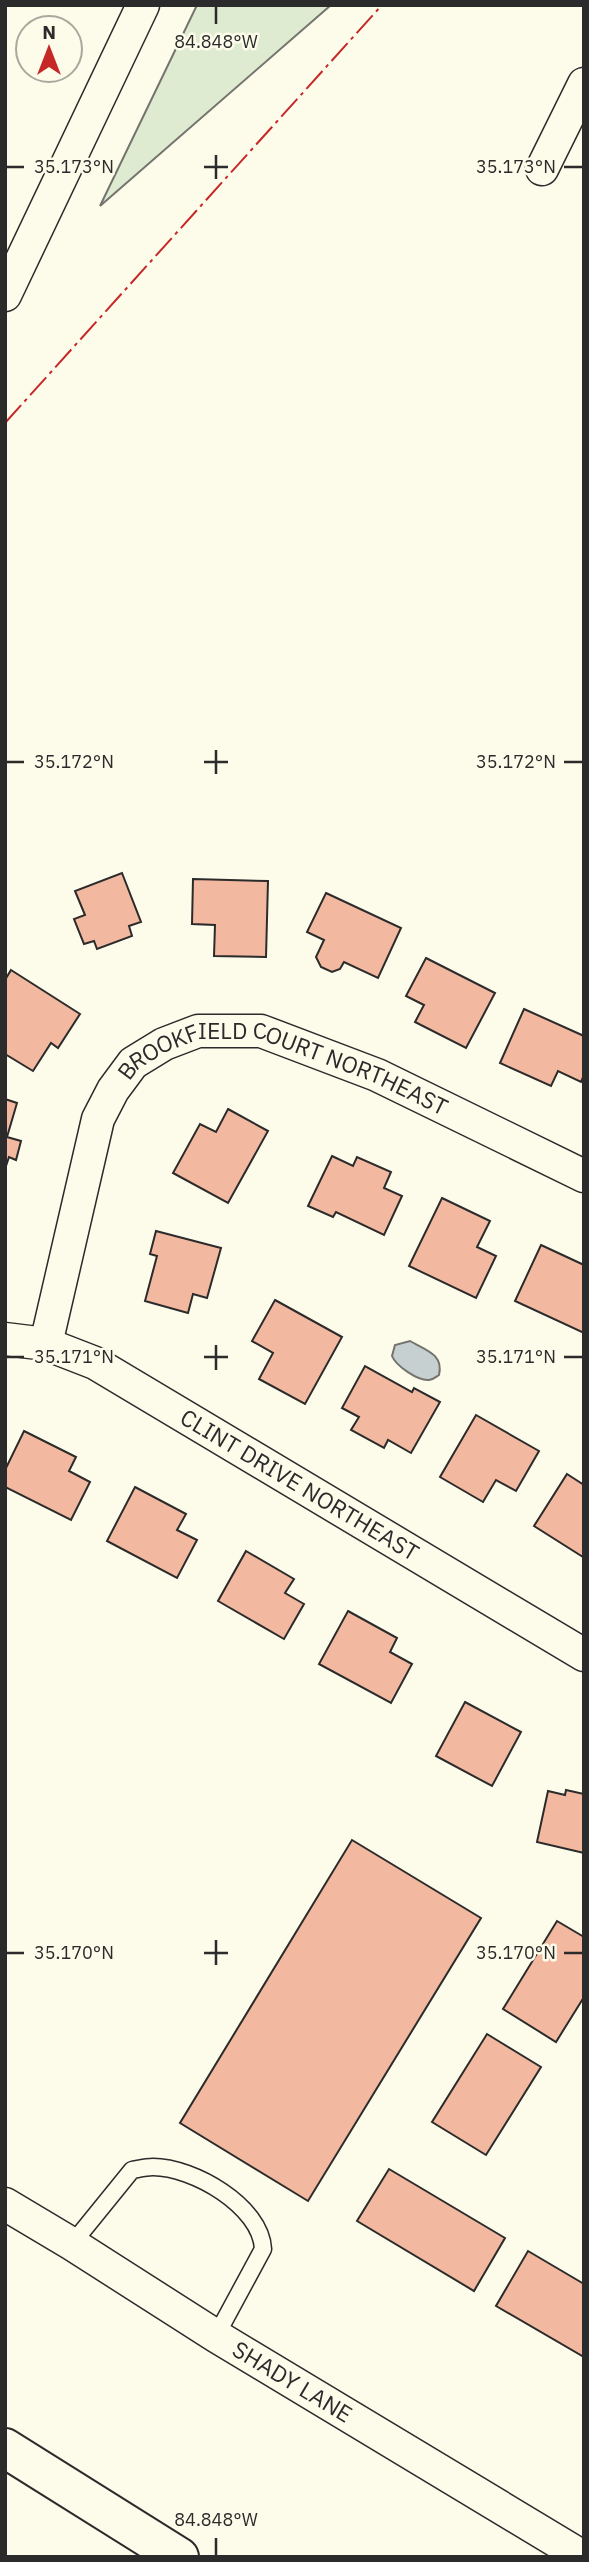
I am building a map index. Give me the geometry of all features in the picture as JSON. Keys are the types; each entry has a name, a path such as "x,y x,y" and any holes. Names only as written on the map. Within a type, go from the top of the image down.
{"highway":[{"path":"5,2448 179,2557"}],"street":[{"path":"5,295 143,5"},
{"path":"542,169 584,84"},
{"name":"BROOKFIELD COURT NORTHEAST","path":"46,1344 98,1119 113,1090 132,1063 164,1044 198,1031 261,1031 377,1075 584,1176"},
{"name":"CLINT DRIVE NORTHEAST","path":"5,1339 46,1344 95,1363 584,1655"},
{"name":"SHADY LANE","path":"5,2204 216,2336 583,2557"}],"lane":[{"path":"72,2244 132,2170 153,2167 177,2171 197,2179 240,2204 256,2223 262,2236 263,2249 216,2336"}],"green space":[{"path":"197,5 331,5 100,206"}],"shaded area":[{"path":"410,1341 436,1357 440,1368 439,1375 434,1379 419,1378 394,1360 392,1356 395,1345"}],"building":[{"path":"122,873 141,922 129,926 132,936 97,949 94,941 84,944 74,919 85,915 75,891"},
{"path":"193,879 268,881 266,957 214,956 215,925 192,924"},
{"path":"326,893 401,928 378,978 344,962 340,969 332,972 321,967 316,957 324,940 307,932"},
{"path":"426,958 495,993 466,1048 415,1022 424,1005 406,996"},
{"path":"11,970 80,1014 58,1048 51,1043 33,1071 5,1054 5,980"},
{"path":"524,1009 584,1036 584,1075 581,1082 558,1071 551,1086 500,1063"},
{"path":"5,1099 17,1103 7,1137 21,1141 16,1160 9,1157 5,1169"},
{"path":"228,1109 268,1131 228,1203 173,1173 200,1124 216,1132"},
{"path":"332,1156 353,1166 357,1157 391,1172 384,1188 402,1196 384,1235 336,1212 333,1217 308,1206"},
{"path":"442,1198 490,1221 477,1247 496,1256 476,1298 409,1266"},
{"path":"156,1231 221,1248 207,1298 193,1294 188,1313 145,1301 157,1256 150,1254"},
{"path":"541,1245 584,1265 584,1333 515,1301"},
{"path":"275,1300 342,1337 305,1404 259,1379 273,1353 252,1341"},
{"path":"365,1366 412,1392 414,1388 440,1402 411,1453 388,1440 384,1448 351,1430 359,1417 342,1408"},
{"path":"476,1415 539,1451 516,1491 496,1480 483,1502 440,1477"},
{"path":"24,1431 76,1457 69,1471 90,1482 71,1520 5,1487 5,1470"},
{"path":"567,1474 584,1485 583,1557 534,1526"},
{"path":"135,1487 186,1514 177,1530 197,1540 177,1578 107,1541"},
{"path":"246,1551 294,1579 285,1593 304,1604 284,1639 218,1601"},
{"path":"348,1611 397,1638 390,1652 412,1664 391,1703 319,1664"},
{"path":"465,1702 521,1732 492,1786 436,1756"},
{"path":"566,1790 584,1794 584,1853 537,1842 548,1791 565,1795"},
{"path":"352,1840 481,1918 308,2201 180,2123"},
{"path":"557,1921 584,1937 584,1997 556,2042 503,2009"},
{"path":"487,2034 541,2067 486,2155 432,2122"},
{"path":"389,2169 505,2238 474,2291 357,2221"},
{"path":"528,2251 584,2284 584,2357 496,2306"}],"power":[{"path":"5,423 382,5"}]}
